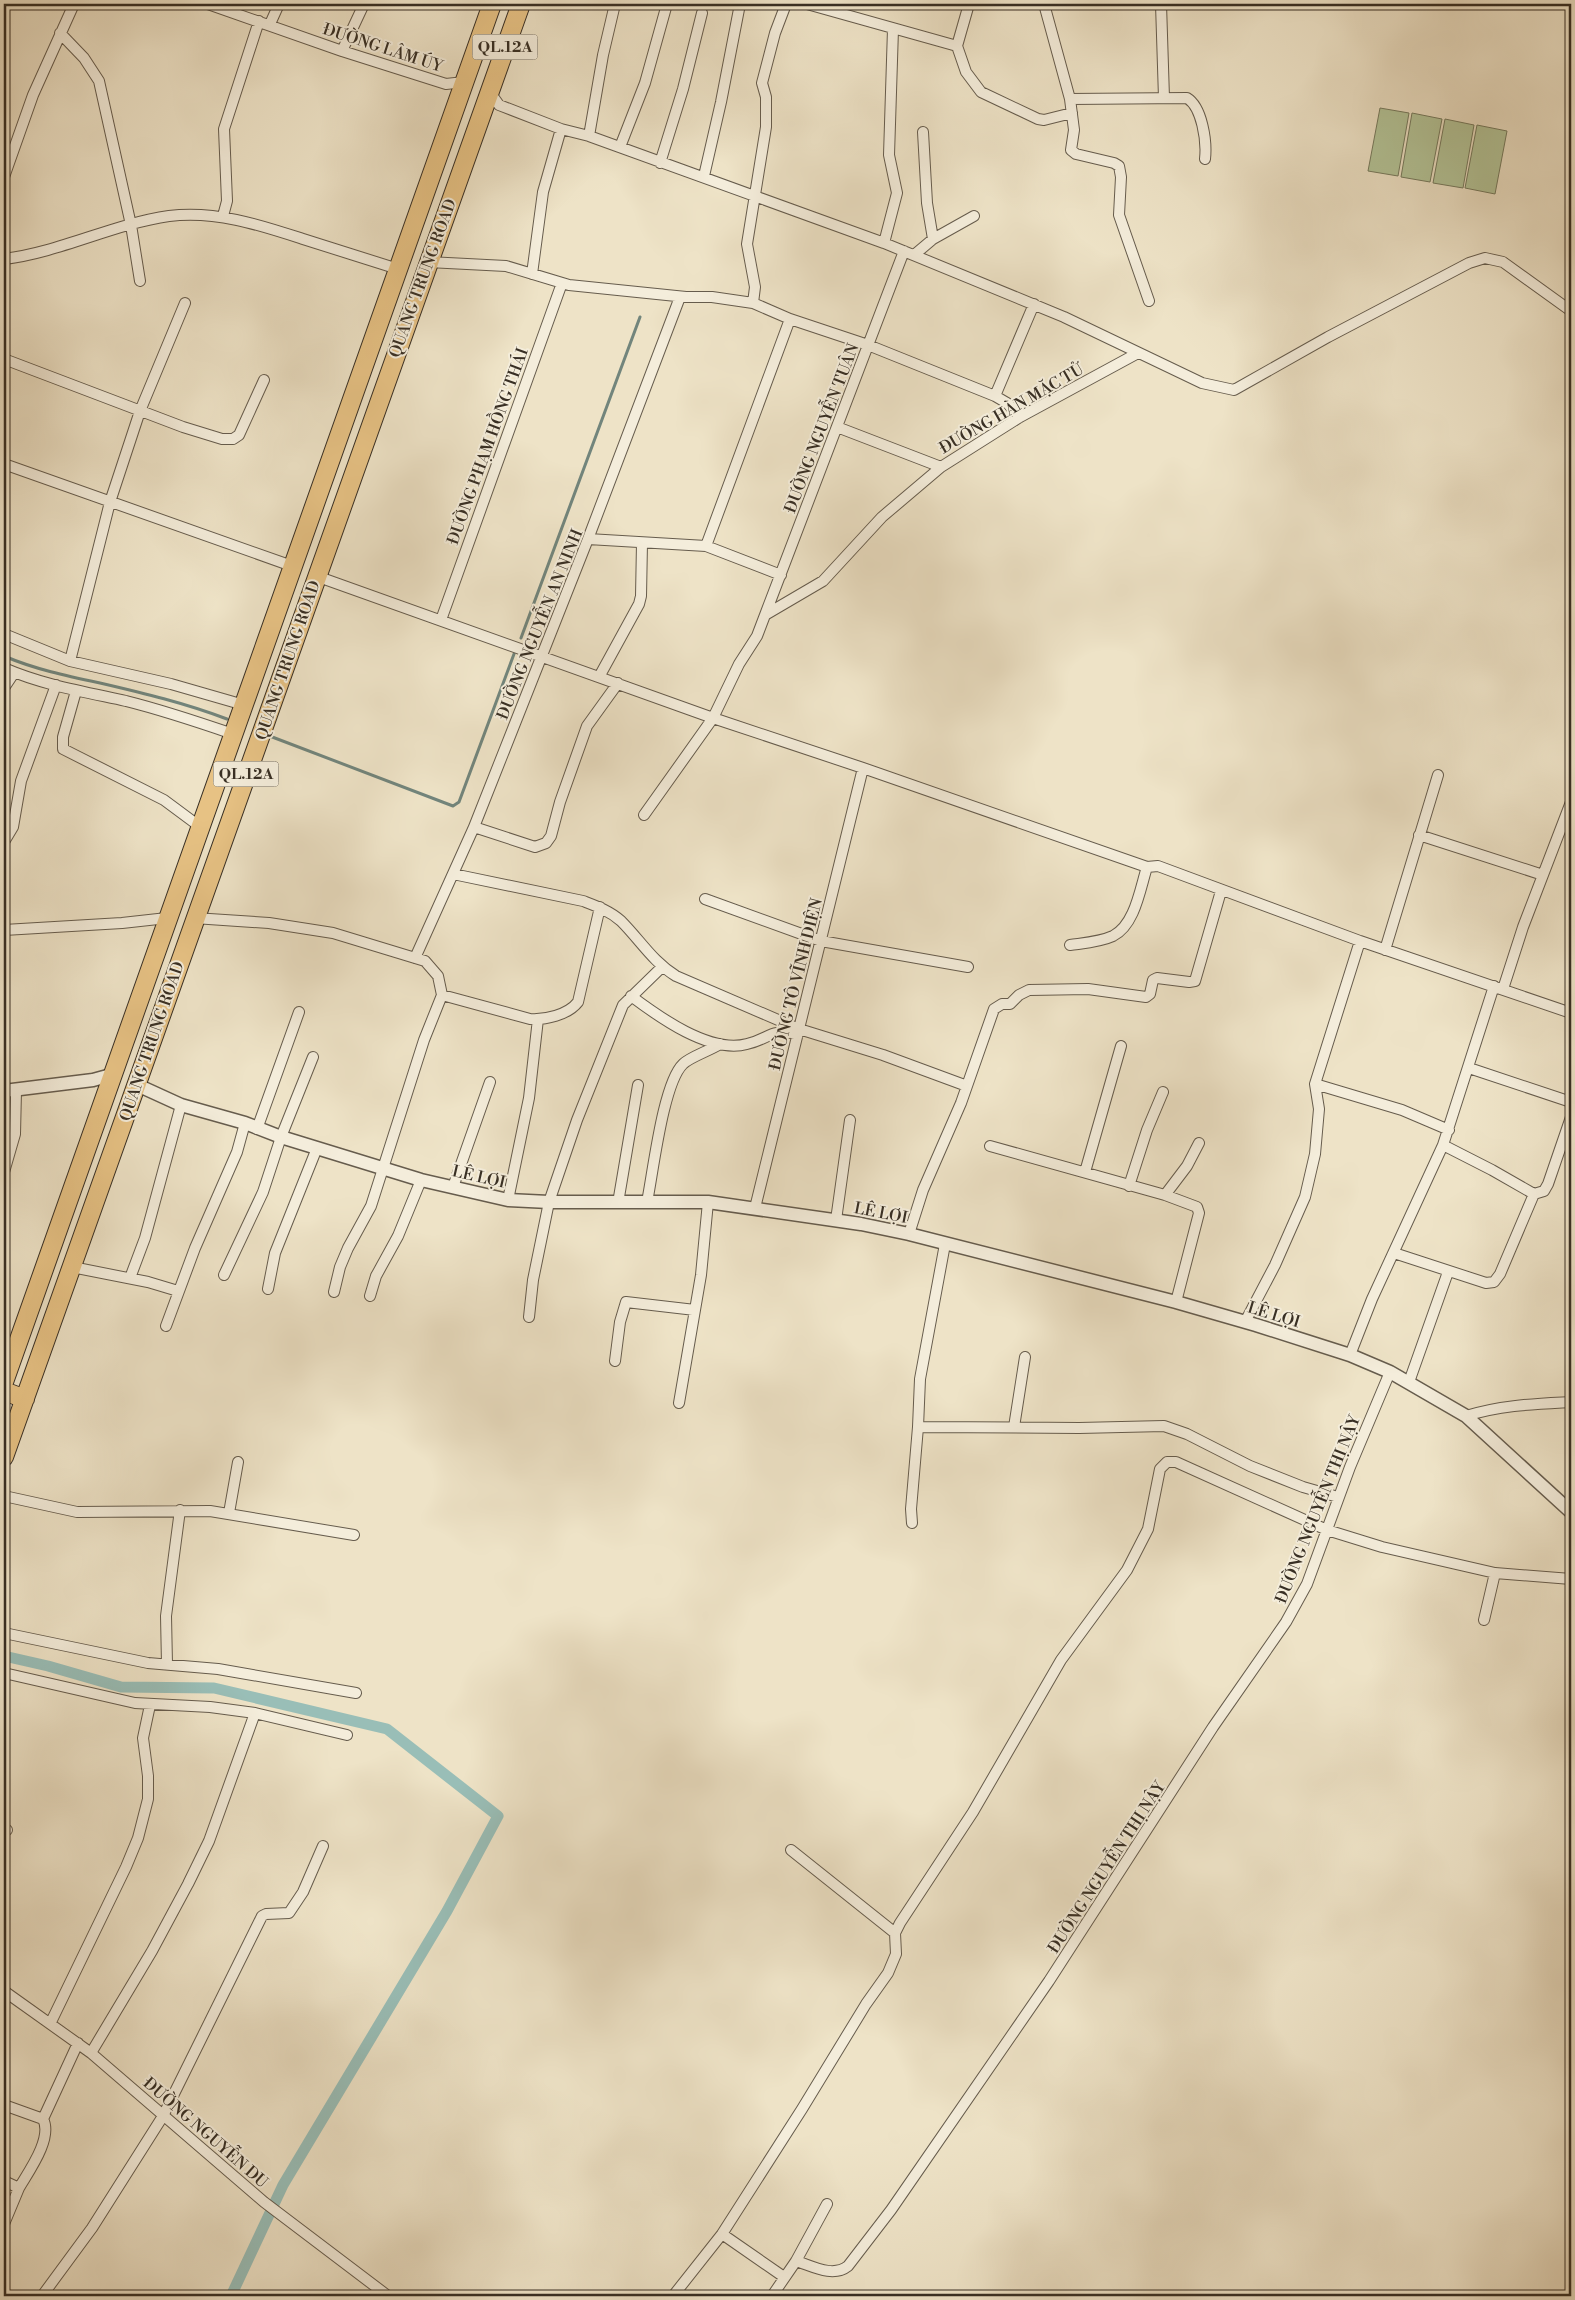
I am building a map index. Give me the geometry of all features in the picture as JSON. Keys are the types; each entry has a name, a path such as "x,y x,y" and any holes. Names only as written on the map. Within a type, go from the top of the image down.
{"highway":[{"name":"QUANG TRUNG ROAD","path":"4,1382 199,826 492,4"},
{"name":"QUANG TRUNG ROAD","path":"4,1457 194,918 521,4"},
{"path":"464,82 489,91"},
{"path":"292,566 316,576"},
{"path":"245,700 272,704"},
{"path":"224,757 249,767"},
{"path":"199,826 224,836"},
{"path":"111,1075 135,1084"},
{"path":"4,1391 26,1399"}],"street":[{"path":"4,178 33,95 74,4"},
{"name":"ĐƯỜNG LÂM ÚY","path":"208,4 270,24 342,51 446,84 464,82"},
{"path":"270,24 279,4"},
{"path":"342,51 364,4"},
{"path":"589,136 602,55 615,4"},
{"path":"620,146 645,83 666,4"},
{"path":"704,176 740,4"},
{"path":"753,303 755,287 747,244 766,126 766,97 762,83 775,33 786,4"},
{"path":"807,4 957,46"},
{"path":"969,4 957,46 966,72 981,92 1038,119 1072,113"},
{"path":"1044,4 1070,99 1074,130 1072,152 1079,156 1114,163 1121,170 1119,215 1149,301"},
{"path":"1161,4 1164,98"},
{"path":"660,163 683,89 702,13"},
{"path":"223,216 227,202 224,129 259,21"},
{"path":"884,243 897,192 889,155 893,29"},
{"path":"60,33 84,58 99,81 131,225 140,281"},
{"path":"489,91 499,105 560,129 620,146 660,163 704,176 884,243 1034,304 1202,383 1234,390 1328,337 1469,263 1485,258 1503,262 1571,311"},
{"path":"1070,99 1186,98 1192,101 1205,133 1205,159"},
{"path":"532,274 543,192 560,129"},
{"path":"923,132 927,203 933,239"},
{"path":"4,259 28,256 131,225 170,216 223,216 262,226 398,268"},
{"path":"914,255 933,239 974,216"},
{"name":"ĐƯỜNG NGUYỄN TUÂN","path":"766,615 904,251"},
{"path":"428,262 506,266 562,283 680,297 712,296 753,303 868,345 995,396 1007,403 1020,417"},
{"name":"ĐƯỜNG PHẠM HỒNG THÁI","path":"441,620 562,283"},
{"name":"ĐƯỜNG NGUYỄN AN NINH","path":"415,958 474,827 588,539 680,297"},
{"path":"70,661 110,502 140,411 185,303"},
{"path":"995,396 1034,304"},
{"path":"706,546 790,318"},
{"name":"ĐƯỜNG HÀN MẶC TỬ","path":"766,615 823,582 882,518 941,467 1020,417 1138,353"},
{"path":"4,359 140,411 222,439 233,439 239,435 264,380"},
{"path":"837,427 941,467"},
{"path":"4,464 292,566"},
{"path":"588,539 706,546 781,575"},
{"path":"599,677 639,604 641,596 642,542"},
{"path":"316,576 713,718 863,768 1147,868 1158,866 1221,891 1385,950 1499,987 1571,1013"},
{"path":"644,815 713,718 738,664 756,636 766,615"},
{"path":"4,634 70,661 245,700"},
{"path":"4,668 14,673 76,691 128,702 233,734"},
{"path":"4,688 14,673"},
{"path":"474,827 535,847 546,843 551,836 560,802 587,726 618,683"},
{"path":"4,842 12,828 21,781 56,685"},
{"path":"76,691 63,737 63,750 164,800 199,826"},
{"name":"ĐƯỜNG TÔ VĨNH DIỆN","path":"755,1208 863,768"},
{"path":"1385,950 1438,775"},
{"path":"1350,1355 1449,1130 1469,1068 1499,987 1571,802"},
{"path":"1419,835 1543,875"},
{"path":"1070,945 1105,939 1125,926 1147,868"},
{"path":"453,874 583,901 600,907 620,920 662,967 692,982 799,1031 883,1055 967,1086"},
{"path":"909,1234 923,1190 967,1086 994,1009 1002,1004 1010,1004 1024,992 1088,989 1146,997 1150,994 1153,980 1158,978 1195,981 1221,891"},
{"path":"705,900 821,941 968,967"},
{"path":"442,995 538,1020 570,1010 578,1002 600,907"},
{"path":"4,930 122,923 167,918"},
{"path":"194,918 269,923 323,930 425,961 434,970 440,983 442,995 424,1040 384,1169 371,1206 340,1267 334,1292"},
{"path":"1245,1322 1275,1265 1305,1197 1315,1154 1319,1109 1315,1084 1360,941"},
{"path":"529,1318 533,1280 549,1202 577,1120 623,1005 662,967"},
{"path":"631,996 682,1030 720,1044 746,1045 769,1033 799,1031"},
{"path":"166,1326 178,1292 237,1152 251,1126 299,1012"},
{"path":"508,1200 530,1089 538,1020"},
{"path":"647,1202 660,1129 675,1076 684,1063 720,1044"},
{"path":"1085,1172 1121,1046"},
{"path":"224,1275 263,1192 281,1137 314,1058"},
{"path":"1469,1068 1571,1102"},
{"path":"4,1172 14,1134 10,1091 93,1080 111,1075"},
{"path":"452,1187 490,1082"},
{"name":"LÊ LỢI","path":"135,1084 181,1105 281,1137 421,1180 508,1200 549,1202 708,1202 836,1220 909,1234 1176,1302 1245,1322 1350,1355 1408,1382 1466,1416 1571,1512"},
{"path":"1315,1084 1402,1110 1449,1130"},
{"path":"618,1202 638,1085"},
{"path":"1129,1186 1147,1130 1163,1092"},
{"path":"130,1278 144,1238 181,1105"},
{"path":"1443,1145 1534,1194 1544,1191 1548,1184 1571,1117"},
{"path":"836,1220 850,1120"},
{"path":"1165,1195 1187,1166 1199,1143"},
{"path":"990,1146 1165,1195 1191,1203 1199,1209 1176,1302"},
{"path":"268,1289 275,1253 317,1148"},
{"path":"370,1296 376,1276 401,1230 421,1180"},
{"path":"1394,1253 1448,1272 1486,1283 1494,1282 1500,1274 1534,1194"},
{"path":"679,1403 695,1310 708,1202"},
{"path":"912,1522 911,1509 922,1364 945,1244"},
{"path":"72,1267 130,1278 178,1292"},
{"path":"1408,1382 1448,1272"},
{"path":"615,1361 620,1322 626,1302 695,1310"},
{"path":"1014,1427 1025,1357"},
{"name":"ĐƯỜNG NGUYỄN THỊ NẬY","path":"796,2261 833,2272 841,2270 865,2245 1049,1981 1213,1727 1286,1622 1307,1584 1338,1497 1390,1372"},
{"path":"1466,1416 1490,1408 1571,1402"},
{"path":"918,1427 1164,1426 1187,1434 1250,1466 1338,1497"},
{"path":"229,1513 238,1462"},
{"path":"673,2296 722,2234 866,2004 888,1973 896,1954 895,1933 973,1812 1061,1660 1127,1570 1141,1547 1148,1529 1158,1477 1163,1465 1167,1462 1176,1462 1327,1530 1382,1547 1495,1573 1571,1579"},
{"path":"4,1496 83,1513 180,1510 229,1513 354,1534"},
{"path":"167,1664 166,1616 180,1510"},
{"path":"1484,1620 1495,1573"},
{"path":"4,1633 148,1663 218,1668 356,1693"},
{"path":"4,1674 85,1693 150,1705 210,1707 254,1714 347,1735"},
{"path":"51,2022 126,1868 142,1824 149,1790 143,1738 150,1705"},
{"path":"91,2053 152,1952 193,1876 212,1833 254,1714"},
{"path":"42,2296 92,2228 163,2116 262,1916 266,1914 289,1913 303,1892 323,1846"},
{"path":"791,1850 895,1933"},
{"name":"ĐƯỜNG NGUYỄN DU","path":"4,1991 51,2022 91,2053 264,2202 388,2296"},
{"path":"4,2224 19,2188 46,2136 43,2119 78,2043"},
{"path":"4,2105 43,2119"},
{"path":"4,2181 19,2188"},
{"path":"772,2296 796,2261 826,2204"},
{"path":"722,2234 784,2277"}],"green space":[{"path":"1380,108 1409,113 1398,176 1368,171"},
{"path":"1412,113 1442,119 1430,182 1401,177"},
{"path":"1445,119 1474,125 1463,188 1433,183"},
{"path":"1477,125 1507,131 1495,194 1465,188"}],"waterway":[{"path":"521,638 640,317"},
{"path":"267,735 453,806 459,802 514,654"},
{"path":"4,656 63,675 164,699 227,719"},
{"path":"4,1656 48,1666 121,1687 214,1688 387,1729 498,1816 447,1911 283,2185 231,2296"}]}
